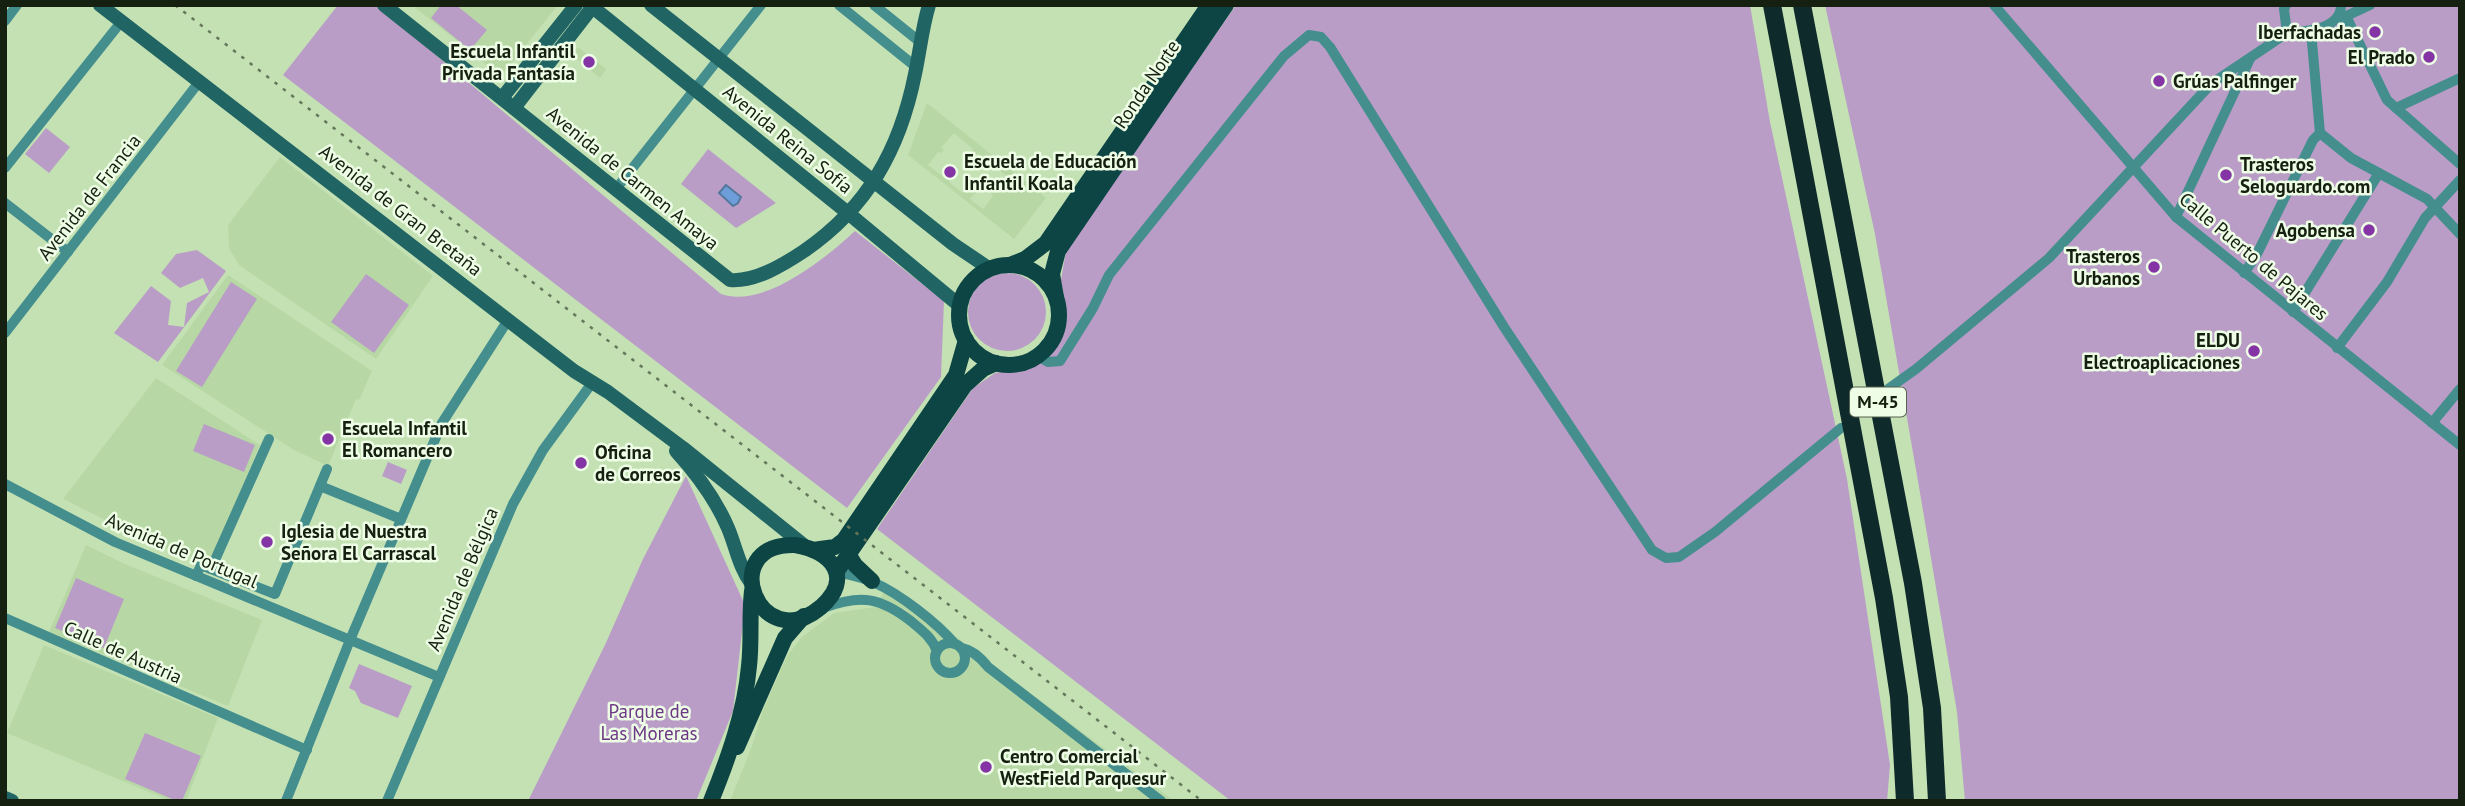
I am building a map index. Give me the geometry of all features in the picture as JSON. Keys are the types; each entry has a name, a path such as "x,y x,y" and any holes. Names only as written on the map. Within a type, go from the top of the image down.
{"highway":[{"name":"M-45","path":"1772,5 1884,598 1899,697 1905,801"},
{"name":"M-45","path":"1802,5 1913,583 1932,708 1937,801"}],"main road":[{"name":"Ronda Norte","path":"990,268 1025,259 1046,243 1209,5"},
{"name":"Ronda Norte","path":"1038,356 1057,330 1059,313 1052,274 1058,251 1226,5"},
{"path":"1010,265 1024,267 1038,274 1056,297"},
{"path":"990,268 970,283 960,306 959,318 966,340 984,358 996,363 1018,364 1038,356"},
{"path":"810,549 828,560 837,571 838,582 835,590 810,613 789,619 771,615 760,607 751,587 756,565 769,551 791,545 810,549 835,547 844,540 956,375 966,340"},
{"path":"837,571 965,385 983,369 996,363"},
{"path":"849,555 872,581"},
{"name":"Avenida de Gran Bretaña","path":"711,801 725,767 743,703 749,669 751,587"},
{"name":"Avenida de Gran Bretaña","path":"725,767 744,736 789,632 810,613"}],"street":[{"path":"5,20 17,5"},
{"name":"Avenida de Gran Bretaña","path":"100,5 810,549"},
{"name":"Avenida de Carmen Amaya","path":"384,5 730,280 744,281 790,261 825,236 864,196 893,150 903,125 929,5"},
{"path":"508,103 576,5"},
{"name":"Avenida Reina Sofía","path":"651,5 953,244 990,268"},
{"path":"616,189 761,5"},
{"path":"839,5 916,67"},
{"path":"874,5 920,42"},
{"name":"Calle Puerto de Pajares","path":"1994,5 2176,217 2460,445"},
{"path":"508,103 592,6"},
{"name":"Avenida Reina Sofía","path":"592,6 960,306"},
{"path":"2284,6 2287,33"},
{"path":"1888,389 1916,369 2049,258 2211,84 2287,33 2311,32 2342,12 2365,7"},
{"path":"2342,12 2387,100 2460,164"},
{"path":"5,168 121,22"},
{"path":"2311,32 2320,133 2351,158 2427,199 2460,234"},
{"path":"1038,356 1048,362 1060,361 1093,308 1111,272 1278,64 1296,44 1309,35 1321,37 1330,47 1504,327 1651,550 1665,558 1679,557 1715,532 1841,428"},
{"path":"2176,217 2252,56"},
{"path":"2396,108 2460,78"},
{"name":"Avenida de Francia","path":"5,333 199,82"},
{"path":"2244,273 2256,256 2313,140 2320,133"},
{"path":"2293,313 2379,173"},
{"path":"2337,348 2387,282 2425,218 2460,180"},
{"path":"5,203 68,252"},
{"path":"286,801 350,640 442,423 508,320"},
{"name":"Avenida de Bélgica","path":"387,801 523,484 549,440 592,383"},
{"path":"2432,423 2460,389"},
{"name":"Avenida de Gran Bretaña","path":"656,429 694,472 720,511 751,587"},
{"path":"211,569 268,439"},
{"path":"197,576 201,565 275,594 327,469"},
{"name":"Avenida de Portugal","path":"5,484 115,542 439,677"},
{"path":"320,486 401,519"},
{"path":"837,571 872,581 899,597 958,646 965,658 963,667"},
{"path":"810,613 850,600 880,602 896,610 927,634 937,651 937,664 943,671 953,673 963,667 988,667"},
{"name":"Calle de Austria","path":"5,618 307,750"},
{"path":"937,651 945,645 969,650 1161,801"},
{"path":"5,798 12,801"}],"shaded area":[{"path":"412,5 558,5 501,76"},
{"name":"Escuela Infantil Privada Fantasía","path":"578,47 606,69 600,78 572,55"},
{"name":"Escuela de Educación Infantil Koala","path":"927,103 1046,198 1014,239 908,155","holes":["954,133 973,149 967,158 971,162 978,153 1008,177 997,192 993,190 993,196 983,209 970,199 981,186 973,179 962,193 949,182 959,168 952,163 941,175 928,165 938,152 944,150 941,148"]},
{"path":"280,157 433,276 376,359 239,265 229,248 228,225"},
{"path":"228,275 372,371 359,400 356,399 328,466 294,450 162,365"},
{"path":"156,378 260,445 209,565 142,538 63,499"},
{"path":"86,545 125,564 262,620 228,706 49,632"},
{"path":"888,585 1174,801 730,801 763,710 787,656 802,637 834,613 875,607"},
{"path":"44,645 218,718 186,801 171,801 7,733"}],"green space":[{"path":"338,5 376,5 721,294 738,297 774,288 810,267 855,231 944,301 941,377 847,508 283,75"},
{"path":"441,5 456,5 487,30 470,50 431,18"},
{"path":"1236,5 1750,5 1770,122 1847,479 1890,765 1887,801 1231,801 877,529 973,388 995,373 1026,368 1053,352 1064,324 1066,309 1061,280 1066,251"},
{"path":"1825,5 2460,5 2460,801 1965,801 1957,712 1875,234"},
{"path":"46,128 70,147 49,173 25,154"},
{"path":"708,149 776,203 736,228 681,184"},
{"path":"197,250 226,271 158,362 114,333 151,286 171,301 168,325 184,327 187,303 209,292 203,278 180,288 161,273 176,254"},
{"path":"1007,273 1022,276 1039,290 1046,312 1043,327 1029,344 1007,351 992,348 975,334 968,312 971,297 985,280"},
{"path":"366,274 409,305 374,353 331,322"},
{"path":"231,282 257,299 202,387 176,371"},
{"path":"204,424 255,445 244,472 193,451"},
{"path":"388,462 407,470 401,484 382,476"},
{"name":"Parque de Las Moreras","path":"686,476 745,605 733,711 696,801 528,801 605,645 643,559"},
{"path":"76,578 124,599 104,648 55,628"},
{"path":"359,664 412,686 398,718 361,703 355,691 349,688"},
{"path":"145,733 201,756 182,801 125,779"}],"water":[{"path":"726,185 741,197 733,206 719,193"}],"tunnel":[{"path":"1849,421 1878,397"}],"railway":[{"path":"175,5 1202,801"}],"place":[{"name":"Iberfachadas","path":"2375,32"},
{"name":"El Prado","path":"2429,57"},
{"name":"Escuela Infantil Privada Fantasía","path":"589,62"},
{"name":"Grúas Palfinger","path":"2159,81"},
{"name":"Escuela de Educación Infantil Koala","path":"950,172"},
{"name":"Trasteros Seloguardo.com","path":"2226,175"},
{"name":"Agobensa","path":"2369,230"},
{"name":"Trasteros Urbanos","path":"2154,267"},
{"name":"ELDU Electroaplicaciones","path":"2254,351"},
{"name":"Escuela Infantil El Romancero","path":"328,439"},
{"name":"Oficina de Correos","path":"581,463"},
{"name":"Iglesia de Nuestra Señora El Carrascal","path":"267,542"},
{"name":"Centro Comercial WestField Parquesur","path":"986,767"}]}
